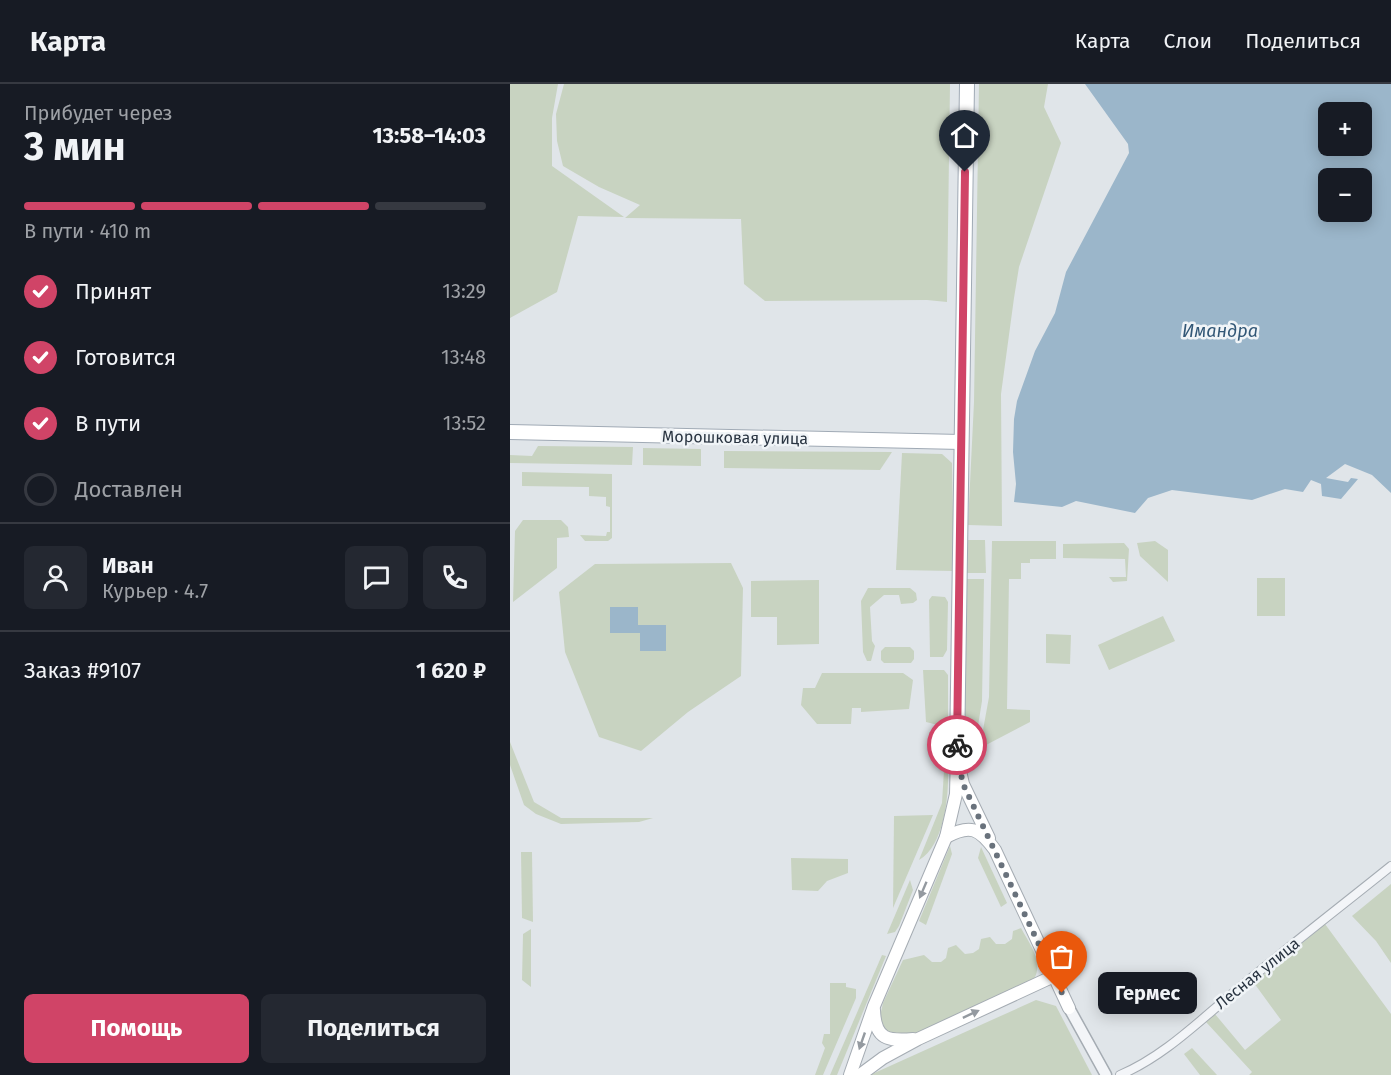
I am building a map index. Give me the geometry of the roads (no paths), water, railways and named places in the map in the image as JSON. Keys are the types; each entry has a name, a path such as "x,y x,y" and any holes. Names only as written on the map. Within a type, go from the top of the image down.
{"main road":[{"path":"850,1075 873,1006 946,837 956,794 967,84"},
{"name":"Морошковая улица","path":"510,432 961,442"},
{"path":"957,754 963,784 1069,1008"},
{"path":"946,837 960,829 969,828 977,831 995,850"},
{"path":"1033,985 1042,968 1042,951"},
{"path":"860,1075 918,1039 1054,976"},
{"path":"1033,985 1048,989 1058,995 1069,1008"},
{"path":"873,1006 874,1021 878,1032 891,1041 918,1039"}],"street":[{"name":"Лесная улица","path":"1120,1075 1162,1052 1288,947 1391,866"},
{"path":"1069,1008 1106,1075"}],"water":[{"name":"Имандра","path":"1085,84 1391,84 1391,493 1372,475 1345,464 1326,478 1348,482 1351,478 1358,479 1341,499 1322,496 1321,484 1311,480 1303,492 1285,489 1252,500 1172,490 1148,498 1135,513 1076,501 1062,507 1014,502 1016,484 1013,452 1017,401 1035,351 1055,313 1066,272 1129,153 1128,144"},
{"path":"610,607 638,607 638,625 666,625 666,651 640,651 640,633 610,633"}],"place":[{"name":"Гермес","path":"1062,993"}]}
